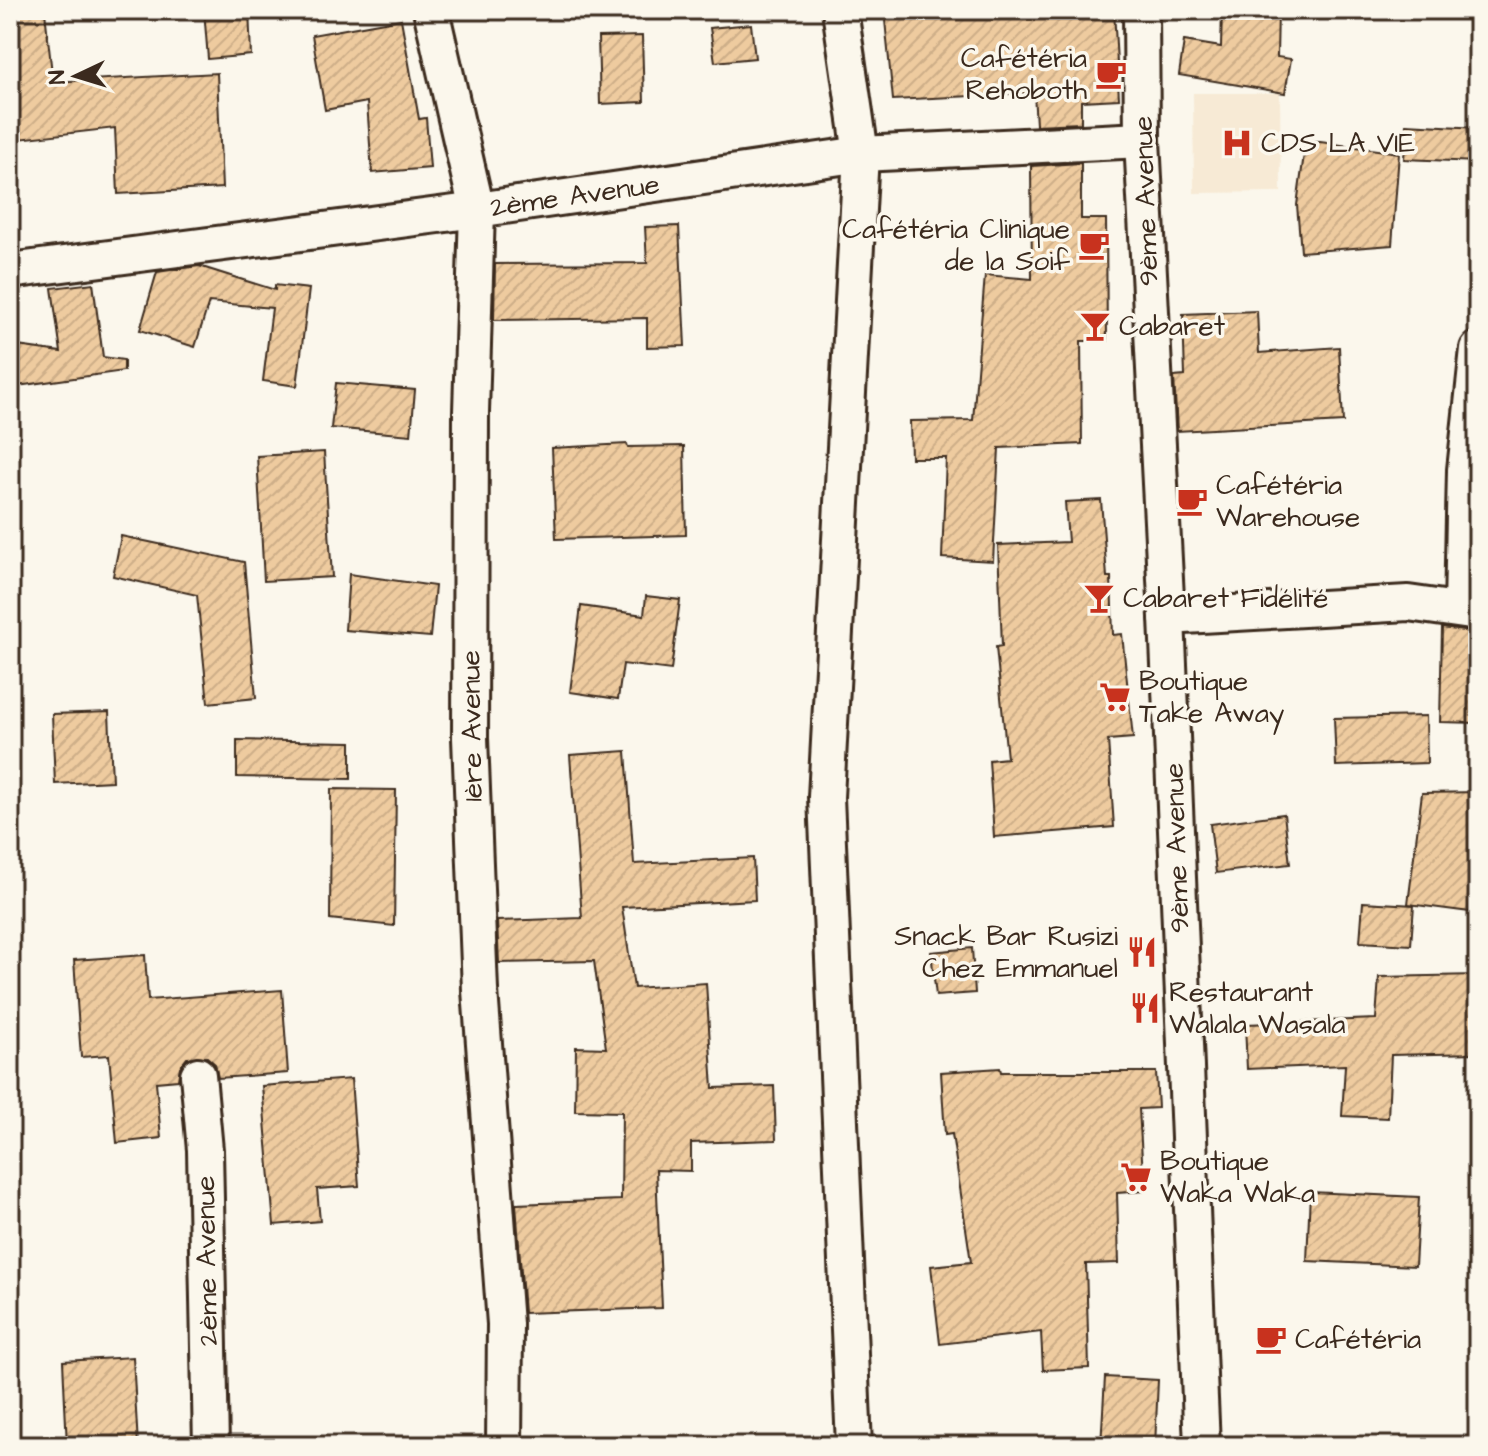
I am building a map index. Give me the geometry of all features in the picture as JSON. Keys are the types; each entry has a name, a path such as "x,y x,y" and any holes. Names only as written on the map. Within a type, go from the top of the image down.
{"street":[{"name":"1ère Avenue","path":"431,10 477,210 471,412 470,738 480,990 505,1310 504,1446"},
{"path":"840,10 861,154 826,797 854,1446"},
{"name":"9ème Avenue","path":"1141,10 1142,140 1167,617 1202,1446"},
{"name":"2ème Avenue","path":"10,271 477,210 861,154 1142,140"},
{"path":"1167,617 1408,603 1470,611 1465,470 1478,349"},
{"name":"2ème Avenue","path":"198,1075 205,1150 211,1446"}],"shaded area":[{"name":"CDS LA VIE","path":"1193,93 1280,93 1281,192 1194,193"}],"building":[{"path":"204,10 249,10 251,55 208,59"},
{"path":"884,10 1114,10 1119,99 1081,101 1081,123 1036,125 1034,93 893,100"},
{"path":"1222,10 1278,10 1277,57 1291,59 1285,93 1179,75 1184,41 1221,47"},
{"path":"45,12 53,82 217,73 222,188 118,194 115,128 10,140 10,16"},
{"path":"401,19 419,119 426,118 430,168 372,173 367,102 325,110 312,35"},
{"path":"751,24 755,58 715,62 710,28"},
{"path":"642,36 644,102 600,104 598,37"},
{"path":"1406,124 1478,128 1478,162 1404,159"},
{"path":"1306,140 1399,153 1392,245 1301,252 1297,205"},
{"path":"1081,163 1081,219 1106,219 1107,341 1081,341 1082,444 999,448 993,561 942,558 946,458 911,458 910,421 973,420 985,275 1032,279 1031,166"},
{"path":"679,226 685,346 647,347 647,318 494,320 495,264 647,263 645,227"},
{"path":"199,266 275,290 275,285 309,289 297,386 263,381 272,308 209,302 195,347 140,330 157,272"},
{"path":"93,283 103,357 124,360 124,371 10,387 10,345 61,352 52,288"},
{"path":"1257,311 1259,353 1339,347 1343,422 1177,431 1174,377 1185,376 1183,314"},
{"path":"336,383 415,390 411,435 331,428"},
{"path":"627,444 628,447 684,446 686,535 556,539 552,448"},
{"path":"324,452 332,577 264,581 257,456"},
{"path":"1101,500 1107,577 1111,577 1113,635 1122,634 1133,738 1108,740 1114,827 994,837 989,760 1007,758 996,647 1002,646 998,545 1068,542 1065,502"},
{"path":"121,536 244,562 256,698 208,703 197,595 113,576"},
{"path":"349,574 435,586 430,637 345,630"},
{"path":"646,596 680,600 671,670 623,664 618,699 570,692 581,606 644,615"},
{"path":"1442,628 1478,633 1478,723 1440,722"},
{"path":"109,712 112,781 55,784 52,714"},
{"path":"1426,716 1427,763 1336,766 1334,718"},
{"path":"237,740 351,742 351,779 237,777"},
{"path":"626,751 634,864 753,858 755,900 622,907 634,988 706,983 713,1088 774,1086 776,1140 691,1143 691,1171 656,1170 662,1308 524,1313 516,1204 621,1200 622,1112 575,1111 576,1047 606,1048 594,961 499,963 497,921 582,918 570,755"},
{"path":"331,789 396,790 394,926 330,919"},
{"path":"1478,792 1478,913 1408,904 1422,793"},
{"path":"1284,814 1290,864 1216,873 1210,824"},
{"path":"1363,902 1414,905 1411,945 1360,942"},
{"path":"972,948 975,993 936,996 931,952"},
{"path":"145,955 148,1000 282,990 288,1073 218,1078 215,1064 207,1057 187,1058 180,1067 178,1080 156,1082 161,1138 117,1143 109,1055 81,1057 74,960"},
{"path":"1478,975 1478,1053 1391,1055 1388,1118 1342,1116 1345,1065 1247,1069 1245,1024 1376,1019 1379,977"},
{"path":"1000,1068 1001,1072 1156,1072 1158,1108 1139,1109 1144,1191 1117,1193 1119,1263 1086,1264 1089,1368 1043,1370 1041,1332 940,1344 931,1266 971,1262 952,1134 945,1135 941,1072"},
{"path":"351,1079 359,1186 317,1189 320,1221 274,1225 262,1086"},
{"path":"1310,1192 1419,1197 1415,1266 1307,1261"},
{"path":"133,1357 138,1446 67,1446 63,1361"},
{"path":"1105,1377 1158,1380 1155,1446 1101,1446"}],"place":[{"name":"Cafétéria Rehoboth","path":"1111,74"},
{"name":"CDS LA VIE","path":"1237,143"},
{"name":"Cafétéria Clinique de la Soif","path":"1094,245"},
{"name":"Cabaret","path":"1095,326"},
{"name":"Cafétéria Warehouse","path":"1192,501"},
{"name":"Cabaret Fidélité","path":"1099,598"},
{"name":"Boutique Take Away","path":"1115,697"},
{"name":"Snack Bar Rusizi Chez Emmanuel","path":"1142,952"},
{"name":"Restaurant Walala Wasala","path":"1145,1008"},
{"name":"Boutique Waka Waka","path":"1136,1177"},
{"name":"Cafétéria","path":"1271,1339"}]}
